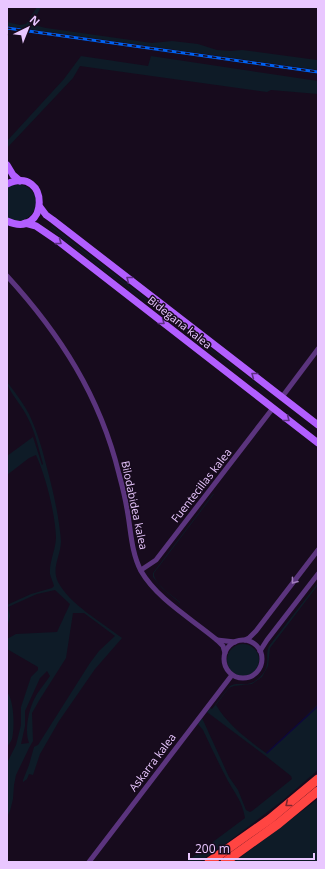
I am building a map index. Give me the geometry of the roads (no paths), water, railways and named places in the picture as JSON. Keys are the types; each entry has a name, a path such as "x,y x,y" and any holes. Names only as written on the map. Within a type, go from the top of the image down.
{"highway":[{"path":"209,862 270,819 318,779"},
{"path":"225,862 278,824 318,791"}],"street":[{"path":"7,166 20,181"},
{"path":"7,184 14,181 29,183 36,190 40,201 40,207 37,214 32,219 26,223 7,226"},
{"name":"Bidegana kalea","path":"40,207 46,215 318,425"},
{"path":"7,221 16,224"},
{"name":"Bidegana kalea","path":"26,223 36,226 53,238 318,443"},
{"name":"Bilodabidea kalea","path":"7,276 52,328 73,360 94,401 108,436 119,472 127,510 132,545 141,570 148,581 160,594 217,640 223,646 225,653"},
{"path":"282,397 318,349"},
{"name":"Fuentecillas kalea","path":"141,570 156,560 273,408"},
{"path":"217,640 235,642 249,638 318,550"},
{"path":"260,651 266,640 318,574"},
{"path":"235,642 225,653 224,662 226,667 232,674 243,678 250,677 255,674 262,664 262,657 260,651 254,644 244,640"},
{"name":"Askarra kalea","path":"89,862 232,674"}],"waterway":[{"path":"267,753 318,706"}],"railway":[{"path":"7,28 318,72"}]}
